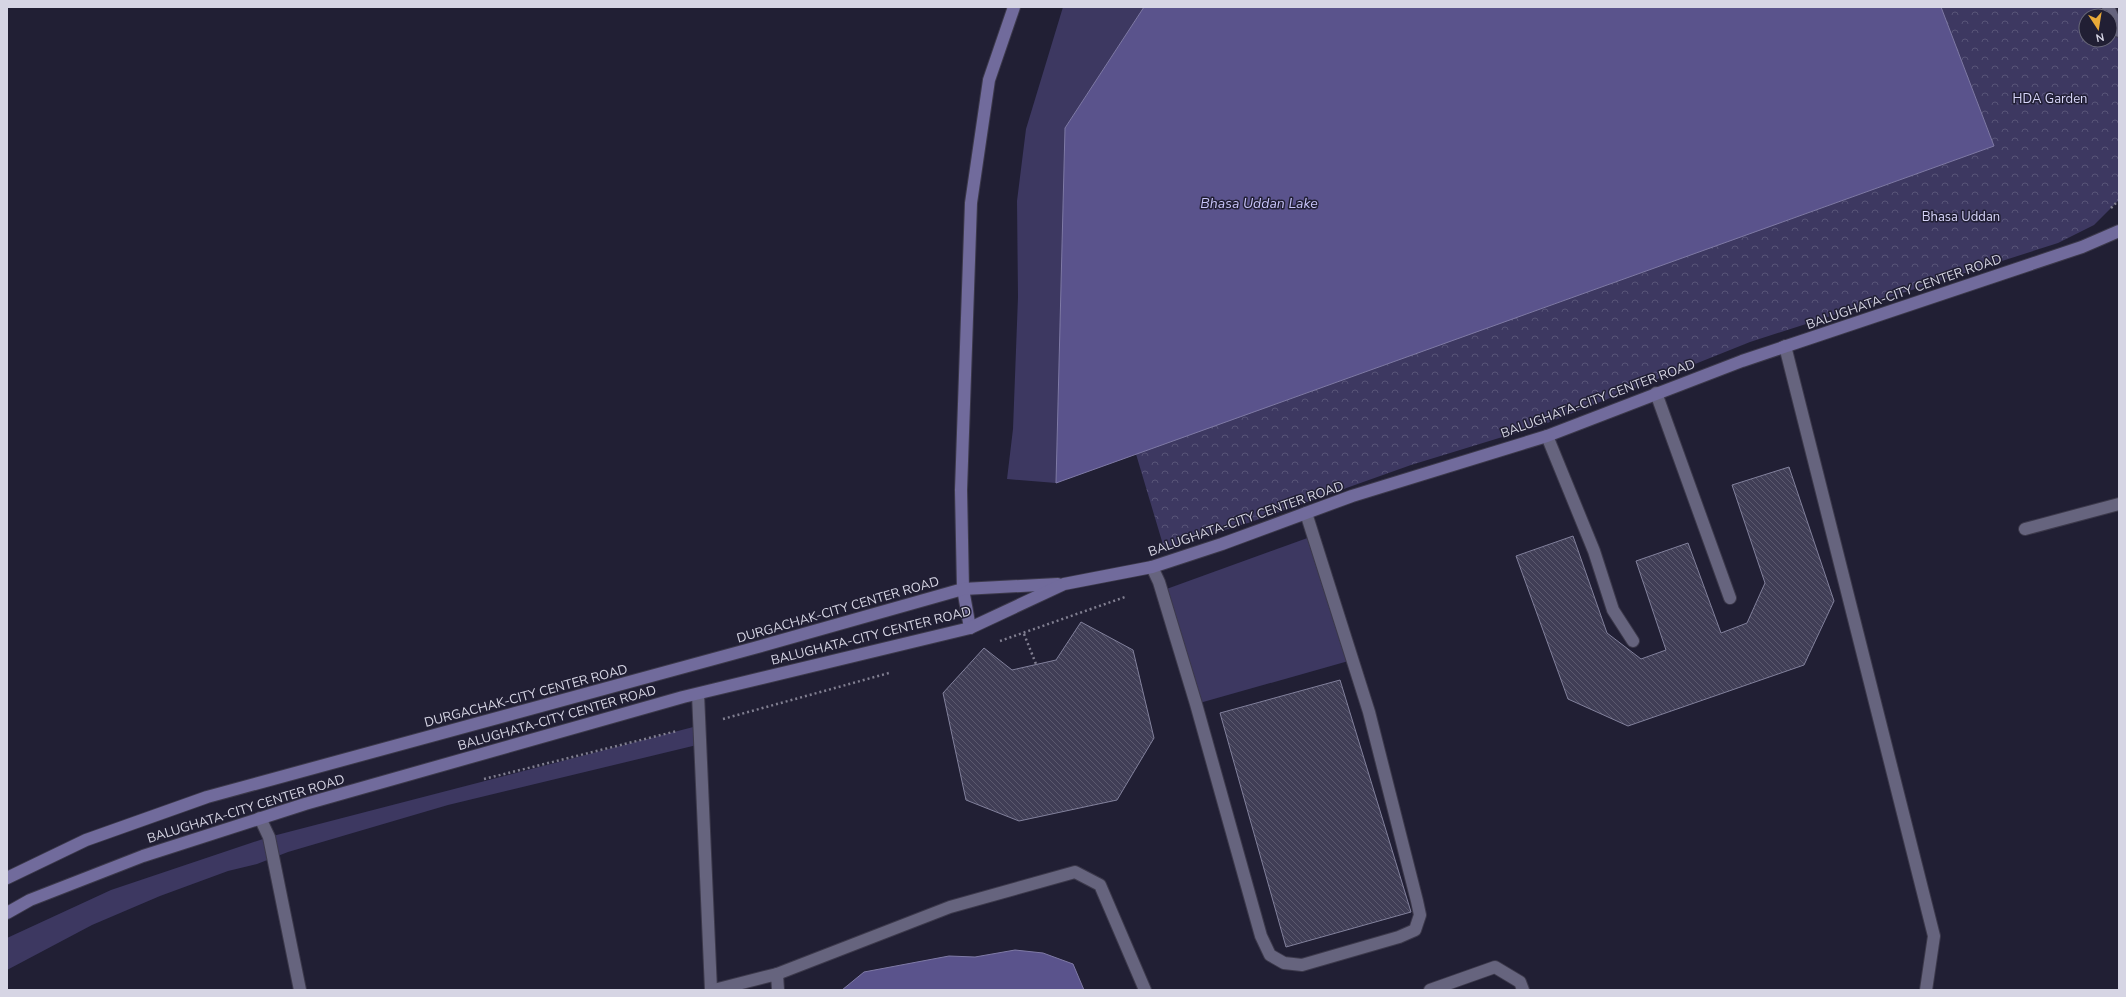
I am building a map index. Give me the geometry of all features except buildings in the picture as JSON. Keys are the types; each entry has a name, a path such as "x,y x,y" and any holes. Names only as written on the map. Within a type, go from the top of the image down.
{"main road":[{"path":"970,628 963,589 961,490 971,203 989,80 1014,7"},
{"name":"BALUGHATA-CITY CENTER ROAD","path":"7,913 30,900 143,856 312,802 698,694 970,628 1064,584 1152,567 1352,496 1547,436 1656,393 1785,346 2082,247 2119,231"},
{"name":"DURGACHAK-CITY CENTER ROAD","path":"7,878 86,840 207,797 739,652 963,589 1064,584"}],"street":[{"path":"2108,7 2119,31"},
{"path":"1785,346 1934,936 1926,990"},
{"path":"1656,393 1730,598"},
{"path":"1547,436 1594,551 1613,610 1633,641"},
{"path":"2025,528 2119,504"},
{"path":"1152,567 1159,582 1192,689 1262,936 1270,955 1284,963 1302,965 1399,937 1415,930 1420,915 1417,901 1369,712 1306,513"},
{"path":"698,694 712,990 777,974 950,907 1075,872 1100,885 1145,990"},
{"path":"260,818 269,837 300,990"},
{"path":"1430,990 1495,967 1520,982 1523,990"},
{"path":"777,974 778,990"}],"path":[{"path":"1024,634 1036,664"}],"green space":[{"path":"1063,7 1144,7 1065,128 1056,483 1007,479 1013,429 1018,297 1017,201 1026,129"},
{"name":"Bhasa Uddan","path":"1941,7 2108,7 2078,8 2078,48 2118,48 2118,29 2119,31 2119,200 2094,225 2058,243 1750,342 1545,424 1411,465 1248,523 1164,548 1136,454 1994,146"},
{"path":"1313,536 1352,660 1196,704 1161,591"},
{"path":"701,725 701,744 448,805 288,852 257,864 228,871 160,896 92,925 7,970 7,938 111,890 269,837"}],"water":[{"name":"Bhasa Uddan Lake","path":"1144,7 1941,7 1994,146 1056,483 1065,128"},
{"path":"1015,950 1043,953 1073,964 1084,990 842,990 864,972 949,956 975,957"}],"park label":[{"name":"HDA Garden","path":"2050,99"}]}
